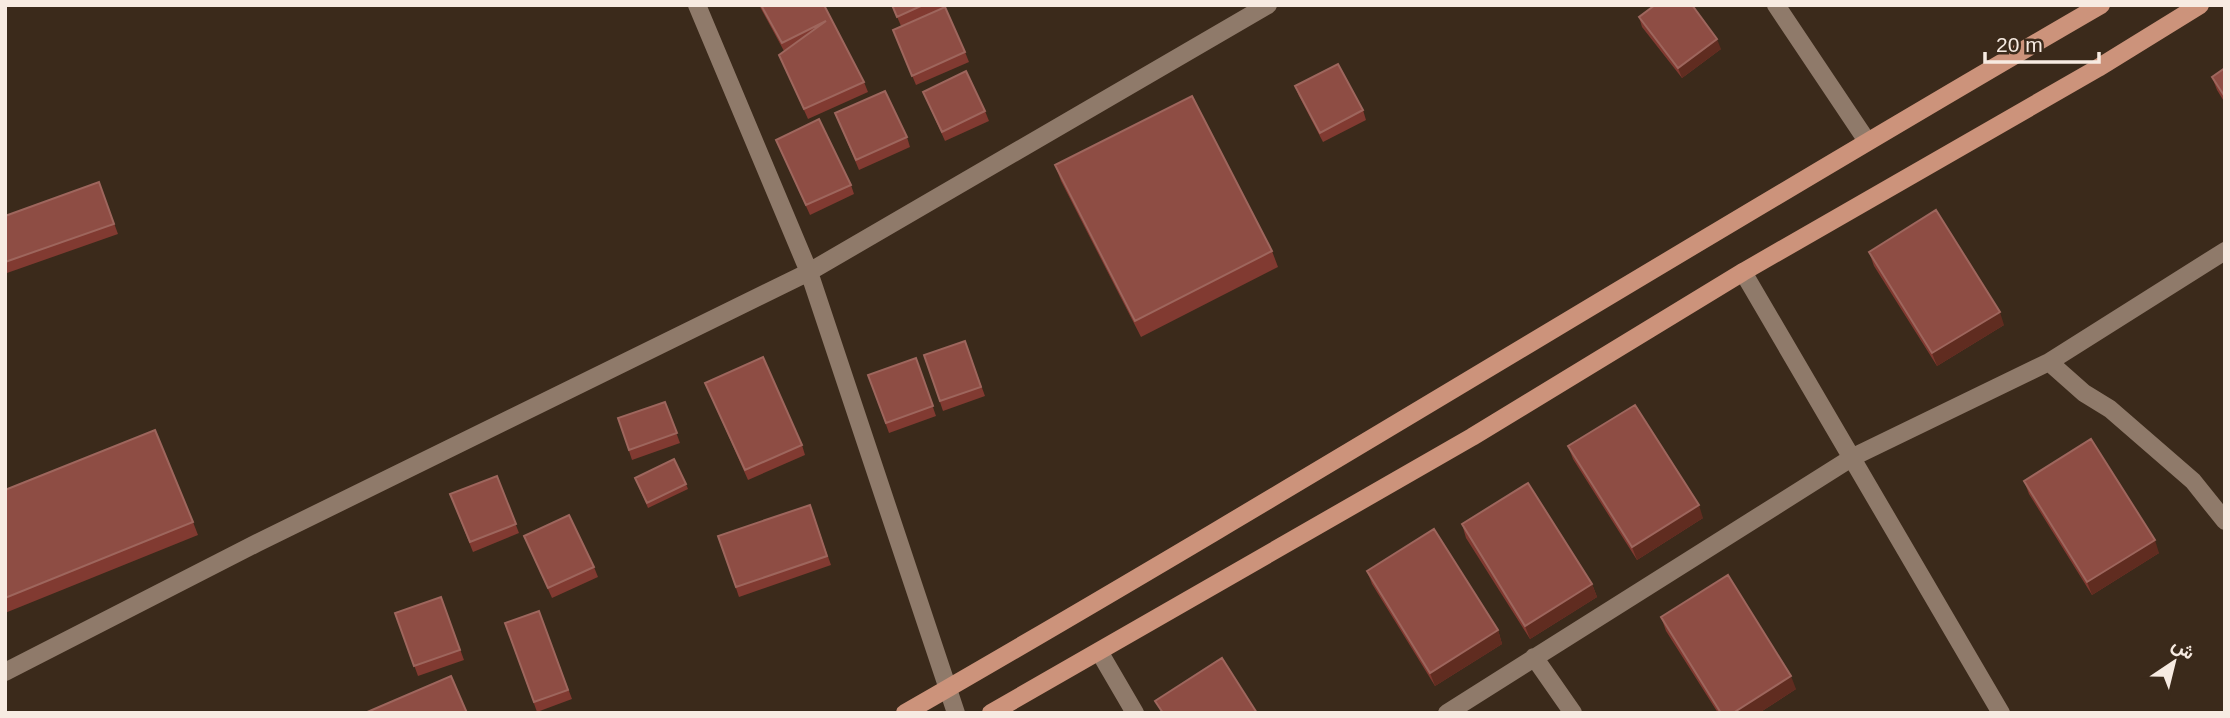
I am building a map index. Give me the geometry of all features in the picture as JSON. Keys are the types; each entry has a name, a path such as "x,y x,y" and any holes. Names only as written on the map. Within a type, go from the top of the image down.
{"main road":[{"path":"905,713 1308,477 1867,141 2101,5"},
{"path":"991,713 1100,653 1472,437 1743,272 2098,68 2200,5"}],"street":[{"path":"697,5 808,272 946,690 956,713"},
{"path":"5,672 257,543 808,272 1268,5"},
{"path":"1776,5 1867,141"},
{"path":"1447,713 1853,457 2049,362 2225,251"},
{"path":"1743,272 2001,713"},
{"path":"2049,362 2084,393 2110,409 2193,481 2225,521"},
{"path":"1100,653 1135,713"},
{"path":"1534,657 1573,713"}],"building":[{"path":"761,5 824,5 864,82 804,109 779,55 826,21 782,43"},
{"path":"892,5 923,5 897,17"},
{"path":"1655,5 1692,5 1717,39 1678,68 1639,17"},
{"path":"945,7 965,52 912,76 893,30"},
{"path":"1338,64 1363,110 1320,133 1295,86"},
{"path":"2225,68 2225,97 2212,77"},
{"path":"966,71 985,111 942,132 923,92"},
{"path":"885,91 907,137 856,160 835,113"},
{"path":"1192,96 1272,251 1135,321 1055,165"},
{"path":"819,119 851,185 806,205 776,140"},
{"path":"99,182 114,224 5,262 5,216"},
{"path":"1936,210 2000,312 1932,353 1869,252"},
{"path":"965,341 981,387 940,401 924,355"},
{"path":"763,357 802,445 745,470 705,383"},
{"path":"916,358 933,406 886,423 868,375"},
{"path":"665,402 677,433 629,450 618,418"},
{"path":"1635,405 1699,505 1632,547 1568,446"},
{"path":"155,430 193,522 5,598 5,490"},
{"path":"2091,439 2155,540 2087,582 2024,481"},
{"path":"674,459 686,484 647,503 635,478"},
{"path":"497,476 516,524 470,542 450,494"},
{"path":"1528,483 1592,584 1525,626 1462,524"},
{"path":"810,505 827,556 736,587 718,536"},
{"path":"569,515 594,567 548,588 524,536"},
{"path":"1434,529 1498,630 1430,673 1367,571"},
{"path":"1728,575 1791,676 1733,713 1721,713 1661,617"},
{"path":"441,597 460,650 414,666 395,613"},
{"path":"539,611 568,690 534,702 505,623"},
{"path":"1222,658 1257,713 1163,713 1155,701"},
{"path":"451,676 467,713 365,713"}]}
